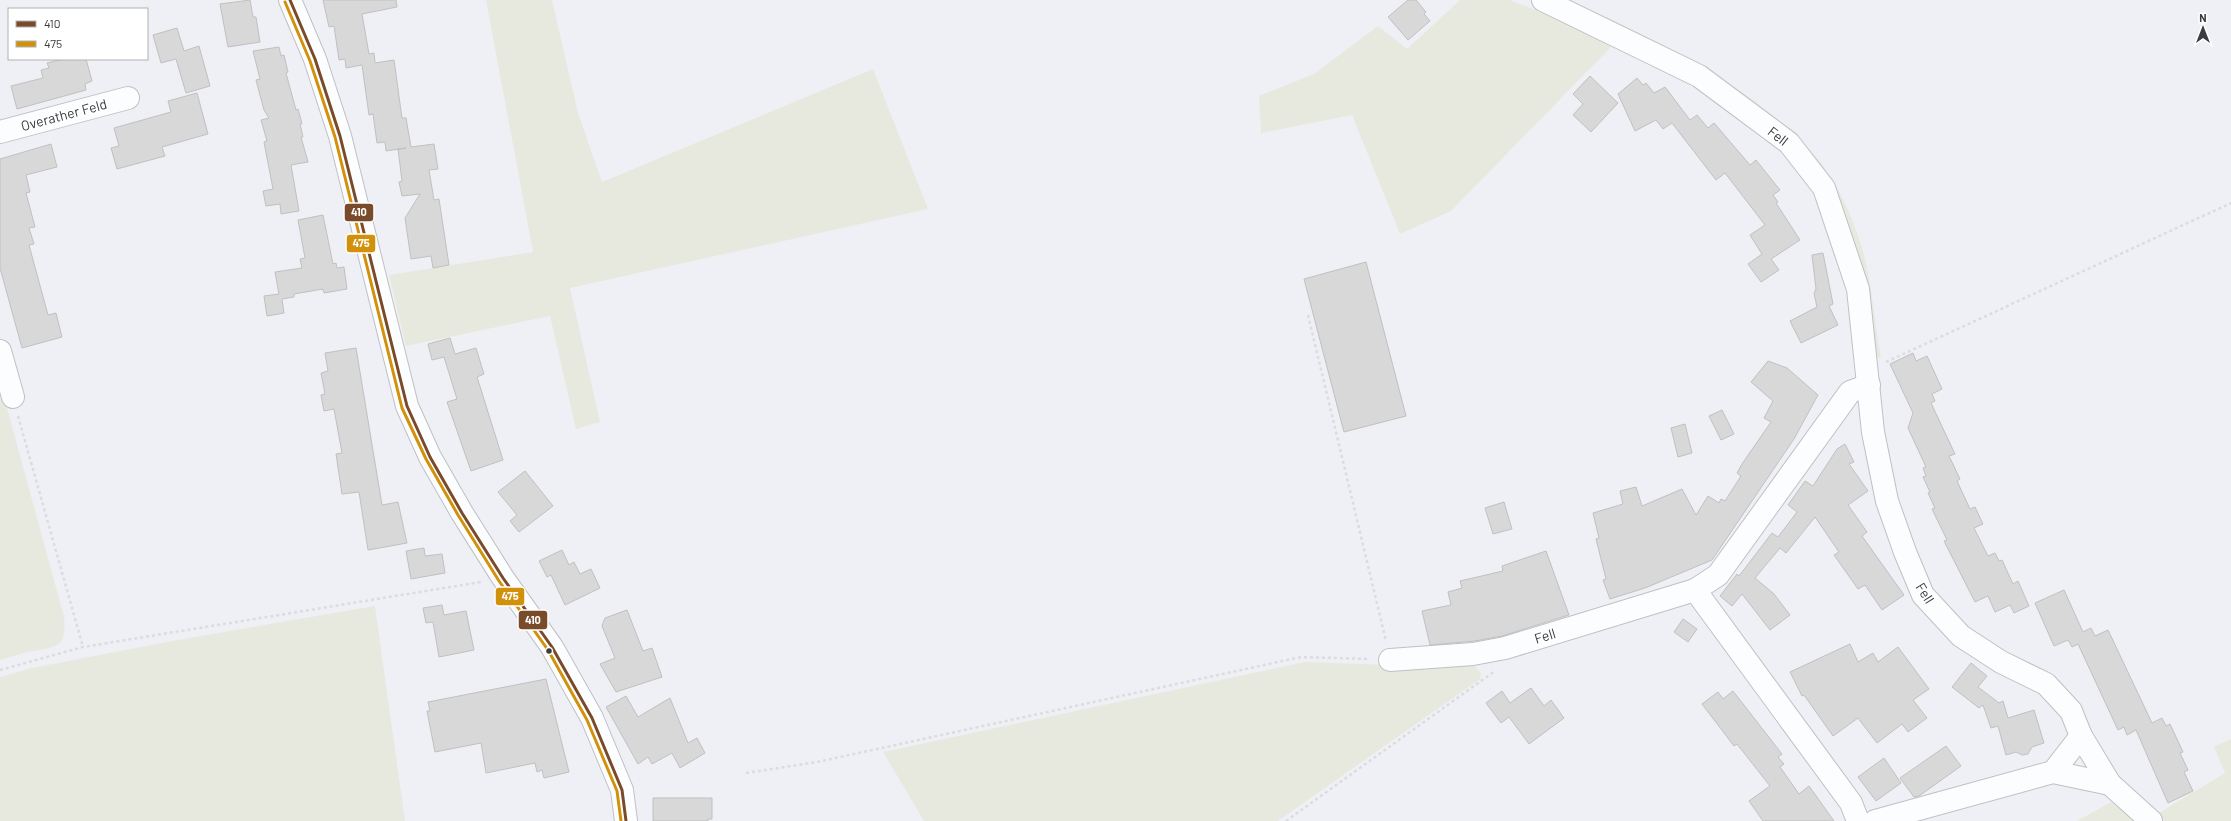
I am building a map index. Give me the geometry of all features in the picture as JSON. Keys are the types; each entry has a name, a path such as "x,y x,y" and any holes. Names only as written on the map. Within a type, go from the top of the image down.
{"street":[{"path":"290,0 315,59 340,136 407,406 430,457 462,513 503,578 552,647 592,718 622,790 626,821"},
{"name":"Fell","path":"1543,0 1699,76 1789,143 1824,188 1858,289 1873,432 1887,501 1905,552 1923,595 1960,636 2001,662 2046,684 2071,711 2081,736 2110,784 2150,821"},
{"name":"Overather Feld","path":"0,132 128,98"},
{"path":"0,351 13,397"},
{"name":"Fell","path":"1390,660 1473,654 1506,648 1694,590 1718,575 1850,392 1868,378"},
{"path":"1694,590 1851,803 1858,821"},
{"path":"2053,772 2081,736"},
{"path":"1875,821 2053,772 2110,784"}],"path":[{"path":"1868,378 2231,203"},
{"path":"746,773 817,762 1301,656 1390,660 1308,315"},
{"path":"13,397 83,647"},
{"path":"0,670 83,647 503,578"},
{"path":"1286,821 1496,670"}],"shaded area":[{"path":"486,0 552,0 578,113 602,182 873,69 928,209 570,288 600,422 576,429 550,316 406,346 389,275 533,252"},
{"path":"1460,0 1510,0 1580,28 1611,47 1451,211 1400,234 1352,115 1261,133 1259,96 1314,74 1378,26 1407,49"},
{"path":"1607,17 1656,41 1703,67 1738,89 1787,127 1821,163 1834,182 1845,203 1862,248 1869,279 1881,358 1875,357 1808,163 1600,20"},
{"path":"4,397 64,617 65,627 62,639 55,646 0,660 0,398"},
{"path":"375,606 405,821 0,821 0,677 32,668 172,641"},
{"path":"1305,662 1420,666 1472,663 1481,673 1480,679 1278,821 924,821 883,752"},
{"path":"2231,739 2231,821 2160,821 2154,816 2225,773 2214,747"},
{"path":"2111,802 2135,821 2077,821"}],"building":[{"path":"250,0 253,17 256,17 260,42 228,47 220,4"},
{"path":"323,0 396,0 397,7 362,14 369,54 374,53 375,63 394,60 402,118 406,118 411,147 434,144 438,169 429,170 434,200 439,199 449,265 433,268 431,256 411,259 405,218 420,194 402,196 399,182 402,181 398,149 386,151 385,142 377,143 373,114 369,115 362,65 346,68 345,59 339,60 334,26 329,27"},
{"path":"1408,0 1416,0 1426,12 1424,14 1430,21 1408,40 1388,17"},
{"path":"177,28 184,51 199,46 210,86 186,93 176,59 161,63 153,35"},
{"path":"279,47 281,56 284,55 288,72 286,73 296,110 298,109 302,124 300,124 303,137 301,137 308,162 291,165 299,211 281,214 280,204 266,206 263,191 273,189 264,142 267,141 261,120 269,118 264,110 256,80 260,79 253,51"},
{"path":"60,60 86,60 92,81 85,84 86,90 17,109 11,86 43,78 41,70 49,68 47,63"},
{"path":"1590,76 1618,103 1591,132 1573,115 1583,104 1573,94"},
{"path":"1637,78 1643,85 1646,83 1654,93 1665,87 1690,120 1697,115 1708,128 1714,123 1750,165 1756,160 1780,190 1773,195 1778,202 1776,203 1800,240 1771,259 1779,270 1761,282 1748,264 1762,254 1750,235 1765,225 1725,173 1716,180 1672,123 1663,129 1656,120 1635,131 1618,94"},
{"path":"197,93 208,134 162,147 165,156 117,169 111,148 119,146 114,128 171,112 168,101"},
{"path":"51,144 57,167 26,175 30,192 26,193 35,227 29,228 34,244 29,245 48,315 56,313 62,337 22,348 0,268 0,159"},
{"path":"323,215 333,264 336,263 337,268 344,267 347,289 324,293 323,289 294,294 294,297 282,299 284,313 267,316 264,296 279,294 275,272 302,268 300,259 305,258 298,220"},
{"path":"1823,253 1833,304 1829,306 1838,325 1801,343 1790,321 1817,307 1814,293 1816,289 1812,255"},
{"path":"1366,262 1406,416 1344,432 1304,279"},
{"path":"450,338 455,354 476,348 484,374 477,377 503,460 471,471 447,402 457,399 444,357 432,360 428,344"},
{"path":"356,348 382,505 398,502 407,543 368,550 359,492 342,494 336,454 342,453 334,409 324,411 321,395 325,394 321,373 328,371 325,353"},
{"path":"1913,353 1916,361 1927,356 1942,389 1932,394 1935,401 1931,403 1955,454 1949,456 1960,479 1957,481 1970,509 1975,507 1983,524 1974,528 1988,556 1995,553 1999,561 2002,560 2013,584 2018,581 2029,606 2014,613 2010,605 1995,612 1988,596 1975,602 1944,541 1947,540 1932,509 1935,508 1923,477 1926,476 1923,468 1926,467 1908,428 1913,413 1890,364"},
{"path":"1768,361 1787,368 1818,395 1794,439 1712,560 1645,588 1610,599 1603,580 1606,579 1596,539 1599,538 1593,513 1623,504 1620,491 1636,487 1642,506 1682,489 1696,515 1708,496 1719,503 1721,499 1725,501 1741,476 1737,473 1742,464 1771,422 1764,418 1773,401 1751,382"},
{"path":"1722,410 1734,434 1721,440 1709,416"},
{"path":"1685,424 1692,453 1678,457 1671,428"},
{"path":"1845,444 1854,462 1849,464 1868,491 1848,505 1867,532 1862,536 1904,595 1882,610 1865,585 1858,589 1834,555 1839,552 1815,517 1786,553 1780,548 1755,578 1774,594 1790,615 1770,630 1742,594 1732,606 1720,596 1737,574 1739,576 1772,533 1778,537 1797,512 1788,505 1805,481 1813,486 1837,449"},
{"path":"525,471 553,506 519,532 510,521 517,515 498,492"},
{"path":"1504,502 1512,529 1493,534 1485,508"},
{"path":"424,548 425,556 442,554 445,573 411,579 406,551"},
{"path":"562,550 569,565 574,562 580,574 591,569 600,588 565,605 551,575 547,577 539,561"},
{"path":"1546,551 1569,615 1502,636 1475,641 1430,645 1422,611 1451,605 1448,592 1462,588 1460,581 1503,571 1502,566"},
{"path":"2064,590 2083,632 2091,628 2095,636 2108,630 2152,723 2162,718 2166,726 2170,724 2183,752 2180,753 2188,770 2184,772 2193,791 2168,803 2136,730 2127,735 2124,727 2118,730 2078,644 2072,647 2068,640 2054,646 2035,603"},
{"path":"442,605 444,615 466,611 474,650 439,657 433,622 426,623 423,608"},
{"path":"627,610 643,651 652,648 662,677 616,692 600,664 615,658 602,626 605,618"},
{"path":"1683,619 1697,629 1688,642 1674,632"},
{"path":"1850,644 1858,662 1873,653 1878,662 1898,647 1929,689 1913,700 1927,718 1908,732 1902,724 1877,743 1858,718 1833,736 1804,695 1802,696 1790,672"},
{"path":"1971,663 1987,676 1978,687 1999,703 2003,701 2008,718 2034,710 2044,743 2032,747 2028,754 2022,755 2016,752 2006,755 1998,726 1991,728 1983,705 1979,708 1952,687"},
{"path":"546,679 569,772 544,778 542,770 537,772 535,763 486,773 481,743 435,752 427,711 430,711 428,702"},
{"path":"1531,688 1544,706 1551,700 1564,718 1529,744 1509,717 1501,723 1486,703 1502,691 1510,703"},
{"path":"1733,691 1782,754 1778,757 1784,764 1780,767 1799,794 1809,786 1834,821 1763,821 1749,801 1770,786 1737,744 1734,746 1702,704 1718,692 1723,699"},
{"path":"626,696 638,717 670,698 688,743 697,738 705,753 680,768 672,753 652,764 648,757 638,764 606,707"},
{"path":"1946,746 1961,766 1919,796 1914,797 1900,778"},
{"path":"1884,758 1901,783 1876,801 1858,777"},
{"path":"653,798 712,798 712,819 708,819 708,821 653,821"}],"transit line":[{"name":"410","path":"290,0 315,59 340,136 407,406 430,457 462,513 503,578 552,647 592,718 622,790 626,821"},
{"name":"475","path":"285,2 310,61 335,137 402,408 426,459 458,515 499,581 548,650 587,720 617,791 621,821"}]}
